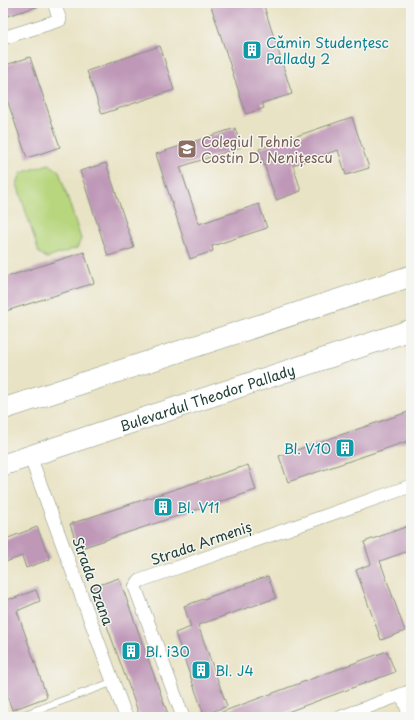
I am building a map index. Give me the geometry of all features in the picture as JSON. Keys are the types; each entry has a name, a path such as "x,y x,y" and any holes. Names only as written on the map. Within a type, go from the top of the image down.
{"main road":[{"path":"3,409 411,276"},
{"name":"Bulevardul Theodor Pallady","path":"3,465 411,330"}],"street":[{"path":"3,38 60,20 54,3"},
{"name":"Strada Ozana","path":"30,456 126,717"},
{"name":"Strada Armeniș","path":"183,717 135,587 139,582 411,486"},
{"path":"341,717 406,693 410,717"}],"lane":[{"path":"18,717 113,682"}],"green space":[{"path":"49,164 59,171 81,239 77,248 47,258 39,253 17,184 21,173"}],"building":[{"path":"3,3 39,3 39,6 7,16"},
{"name":"Cămin Studențesc Pallady 2","path":"220,3 263,3 292,94 262,103 264,108 246,114 211,6"},
{"path":"160,46 174,90 102,114 87,71"},
{"path":"30,57 60,147 27,158 3,88 3,66"},
{"path":"352,117 369,168 346,175 338,150 293,165 301,191 276,200 259,149"},
{"path":"235,128 241,147 180,167 199,224 259,204 267,228 212,246 213,251 190,259 156,154"},
{"path":"106,163 134,248 108,256 80,171"},
{"path":"84,252 94,283 3,312 3,278"},
{"name":"Bl. V10","path":"411,411 411,440 288,482 279,456"},
{"name":"Bl. V11","path":"248,465 256,490 78,549 70,524"},
{"path":"411,525 411,550 380,561 405,631 381,640 356,570 371,564 364,542"},
{"path":"37,527 50,559 26,568 22,556 3,563 3,540"},
{"name":"Bl. J4","path":"268,576 276,598 198,625 227,706 204,715 175,633 191,627 184,606"},
{"name":"Bl. i30","path":"119,578 169,717 140,717 93,587"},
{"path":"36,590 40,601 17,611 47,697 12,710 3,683 3,602"},
{"path":"387,651 395,672 274,717 211,717 211,716"}],"place":[{"name":"Cămin Studențesc Pallady 2","path":"252,50"},
{"name":"Colegiul Tehnic Costin D. Nenițescu","path":"187,149"},
{"name":"Bl. V10","path":"345,448"},
{"name":"Bl. V11","path":"163,507"},
{"name":"Bl. i30","path":"131,651"},
{"name":"Bl. J4","path":"201,670"}]}
